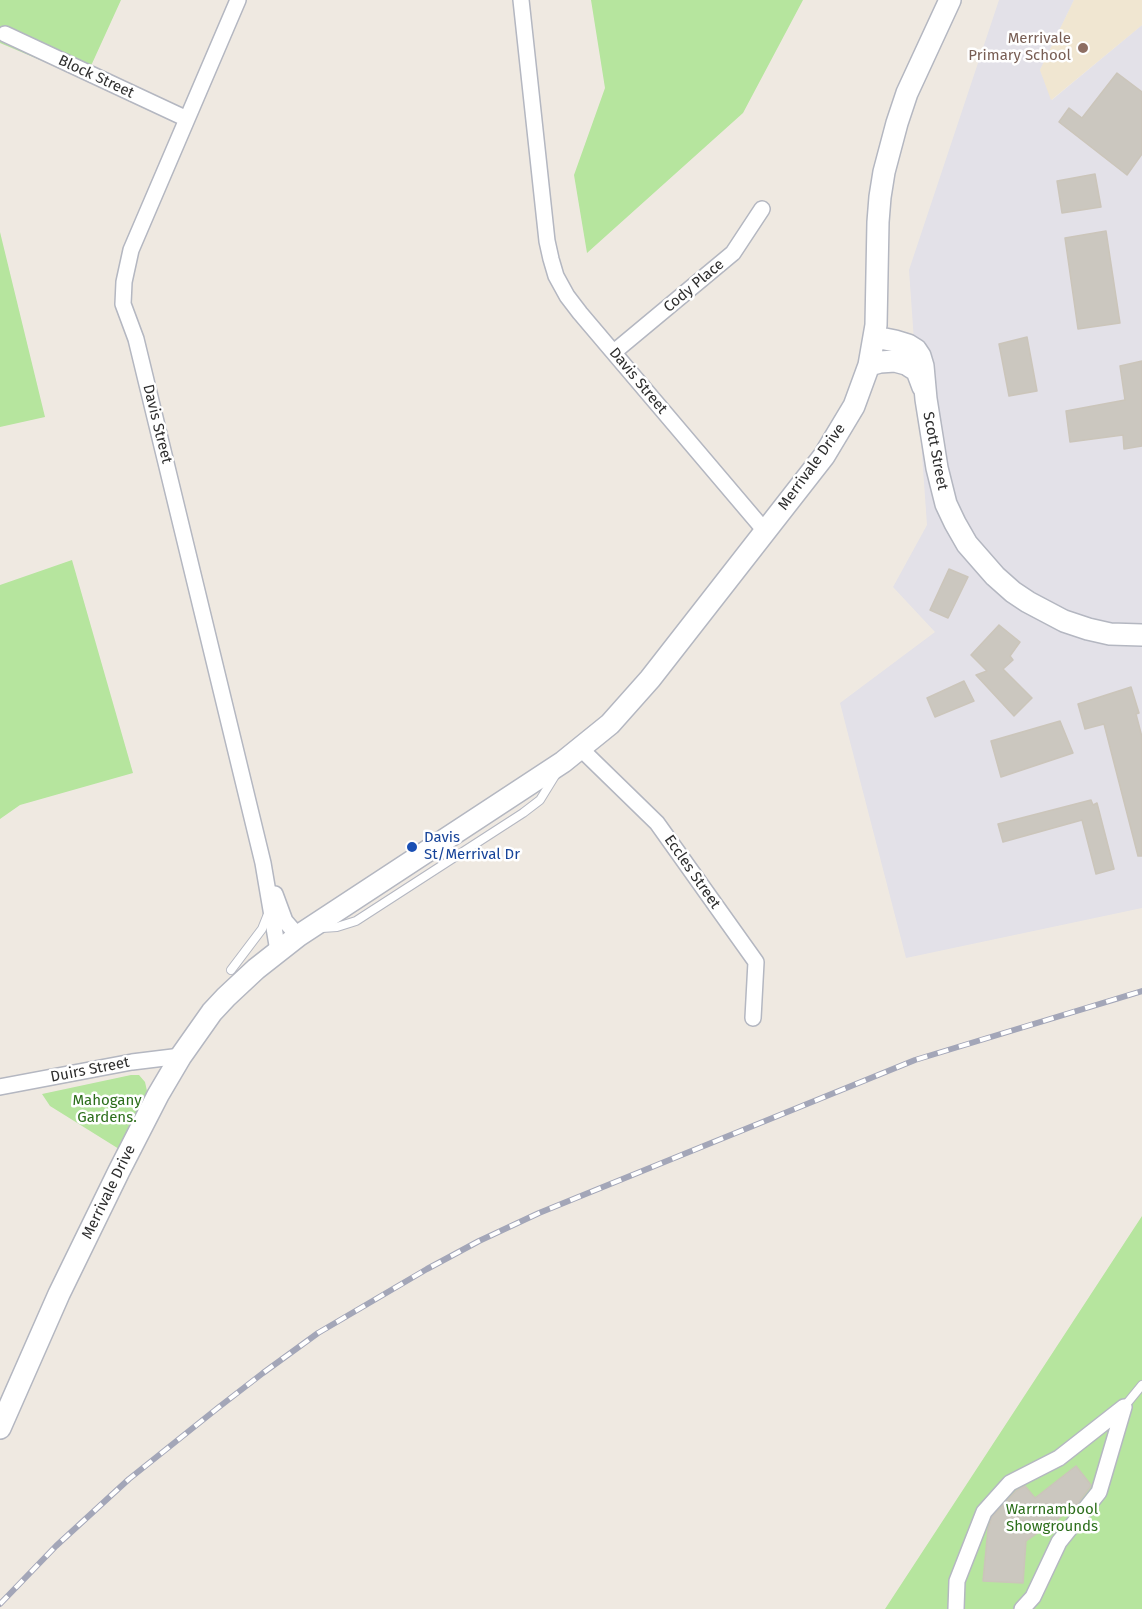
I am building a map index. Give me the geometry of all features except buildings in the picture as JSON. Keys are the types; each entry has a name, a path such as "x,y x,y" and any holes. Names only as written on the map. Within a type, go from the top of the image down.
{"street":[{"name":"Davis Street","path":"238,0 131,250 124,282 123,304 136,339 263,863 278,951"},
{"name":"Davis Street","path":"521,0 547,241 556,276 567,296 765,531"},
{"name":"Merrivale Drive","path":"0,1428 69,1273 133,1142 181,1056 205,1021 226,997 278,951 563,762 595,737 623,711 824,456 854,406 869,365 878,306 878,222 884,172 907,93 950,0"},
{"name":"Block Street","path":"5,34 187,120"},
{"name":"Cody Place","path":"614,352 733,253 762,209"},
{"name":"Scott Street","path":"875,337 902,343 912,347 918,353 923,366 937,468 946,504 967,544 994,576 1028,602 1064,621 1110,634 1142,635"},
{"name":"Scott Street","path":"869,365 895,361 910,365 920,377 926,399"},
{"name":"Eccles Street","path":"581,749 657,823 756,963 753,1018"},
{"name":"Davis Street","path":"263,863 285,921 302,934"},
{"name":"Duirs Street","path":"0,1087 132,1062 181,1056"},
{"path":"956,1609 957,1581 984,1512 1010,1483 1059,1458 1124,1407"},
{"path":"1022,1609 1033,1597 1059,1542 1099,1492 1124,1407"}],"lane":[{"path":"231,970 262,929 266,921 269,900"},
{"path":"1124,1407 1142,1385"}],"shaded area":[{"path":"999,0 1074,0 1040,70 1052,100 1142,25 1142,908 906,958 840,703 935,632 893,587 927,525 909,270"},
{"name":"Merrivale Primary School","path":"1074,0 1142,0 1142,25 1051,100 1040,70"}],"green space":[{"path":"0,0 121,0 85,79 0,43"},
{"path":"591,0 803,0 743,113 587,253 574,175 605,88"},
{"path":"0,232 45,417 0,427"},
{"path":"72,560 133,773 20,805 0,819 0,585"},
{"name":"Mahogany Gardens.","path":"139,1075 145,1082 147,1091 119,1149 50,1106 42,1094"},
{"name":"Warrnambool Showgrounds","path":"1142,1216 1142,1609 885,1609"}],"railway":[{"path":"0,1604 56,1546 129,1479 263,1373 318,1333 479,1241 539,1213 915,1060 1142,991"}],"place":[{"name":"Merrivale Primary School","path":"1083,48"},
{"name":"Davis St/Merrival Dr","path":"412,847"}]}
